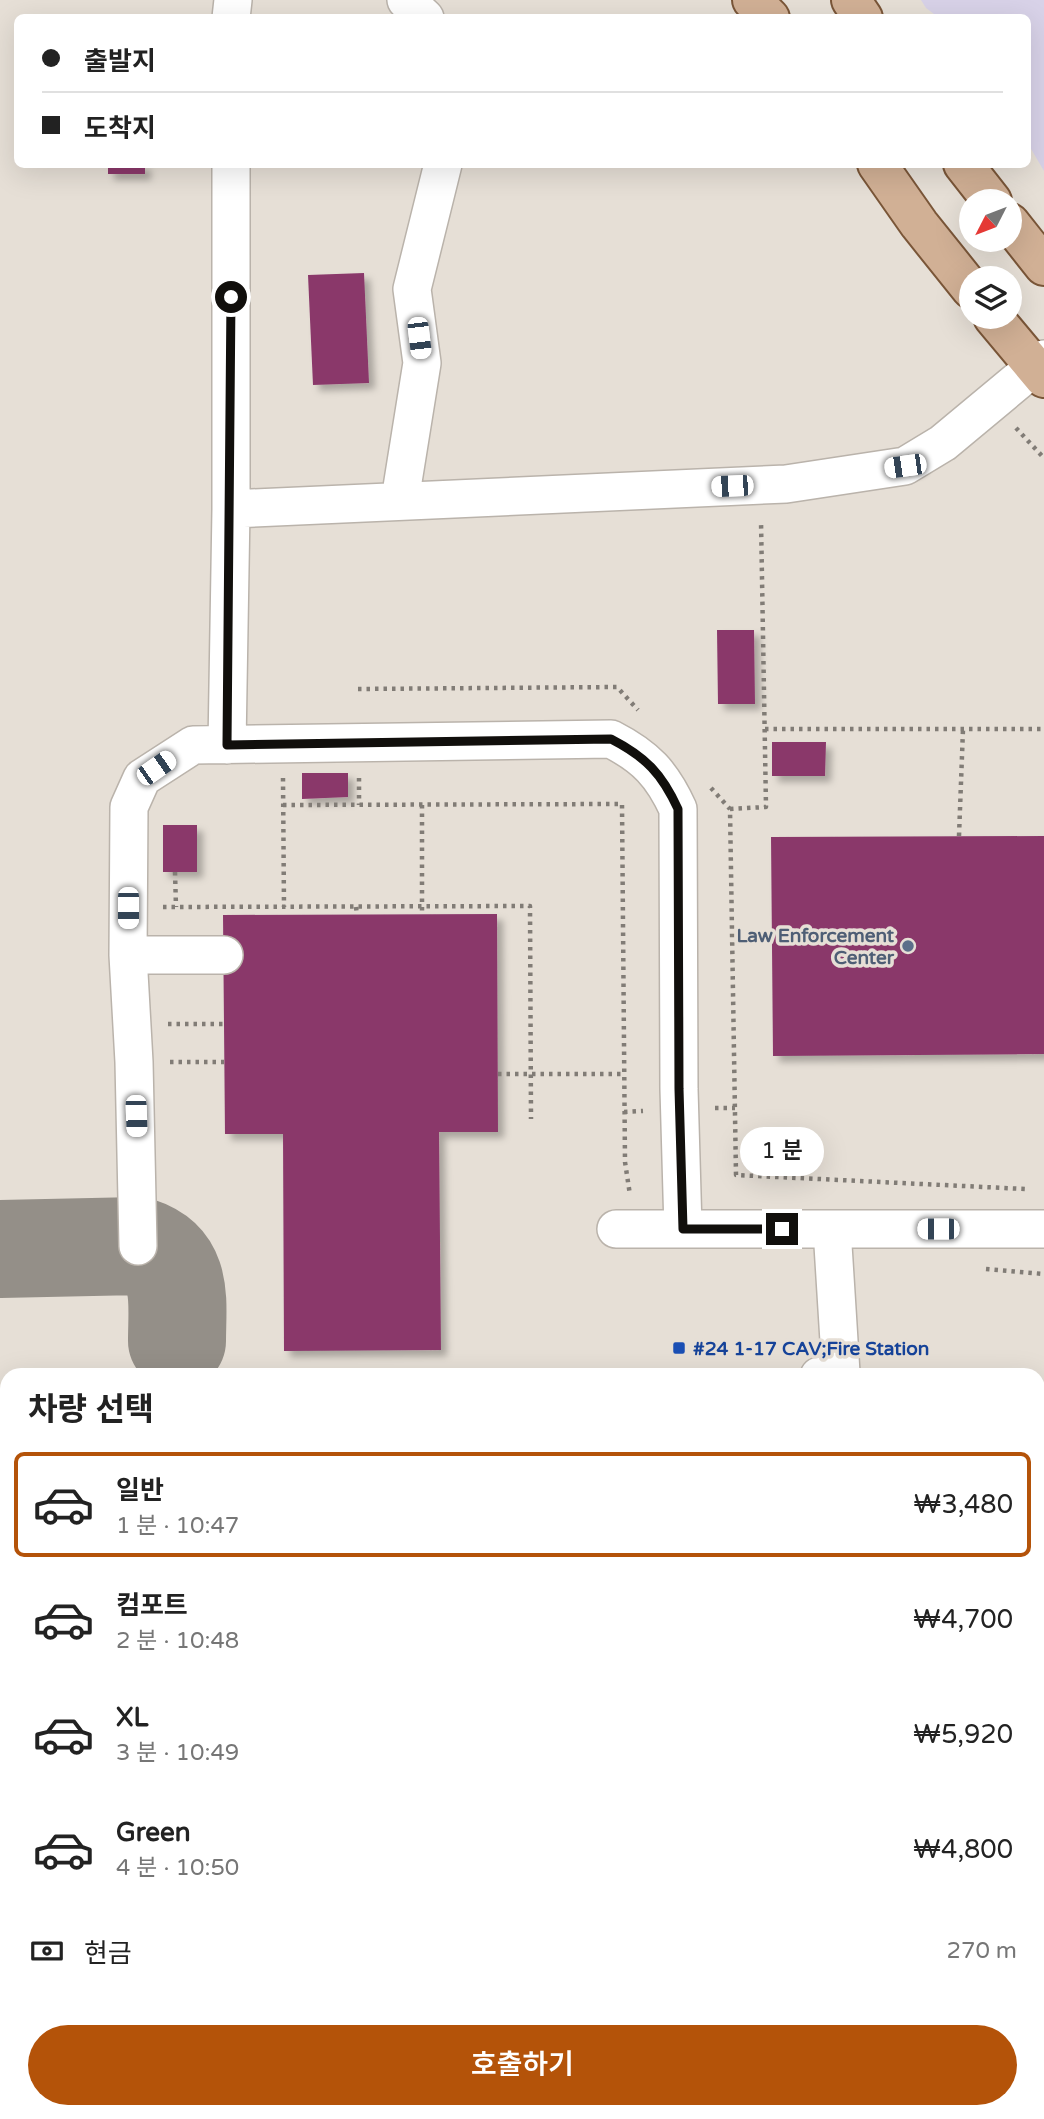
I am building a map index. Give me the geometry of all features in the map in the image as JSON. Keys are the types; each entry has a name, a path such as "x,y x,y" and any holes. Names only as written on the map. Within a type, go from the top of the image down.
{"main road":[{"path":"752,0 766,14"},
{"path":"880,168 919,225 959,274"},
{"path":"966,168 983,189"},
{"path":"1022,238 1044,266"},
{"path":"1004,329 1041,368"}],"street":[{"path":"406,0 421,14"},
{"path":"227,745 231,509 231,168"},
{"path":"400,500 422,363 412,289 442,168"},
{"path":"231,509 786,484 905,466 943,443 1041,368"},
{"path":"138,1246 133,1024 128,955 129,807 142,778 194,745 611,739 632,750 651,766 667,785 678,809 683,1229"},
{"path":"128,955 224,955"},
{"path":"616,1229 1044,1229"},
{"path":"832,1229 835,1368"}],"path":[{"path":"730,808 766,807 760,485"},
{"path":"765,729 1044,729"},
{"path":"959,836 963,729"},
{"path":"283,744 284,907"},
{"path":"283,805 622,804 625,1162"},
{"path":"422,805 422,915"},
{"path":"175,872 176,907"},
{"path":"484,906 484,915"},
{"path":"128,908 530,906 531,1119"},
{"path":"356,907 356,915"},
{"path":"133,1024 224,1024"},
{"path":"134,1062 224,1062"},
{"path":"498,1074 624,1074"},
{"path":"736,1175 1031,1189"}],"shaded area":[{"path":"921,0 1044,0 1044,171 1031,149 1031,14 934,14"}],"building":[{"path":"108,168 145,168 145,174 108,174"},
{"path":"364,273 369,383 313,385 308,275"},
{"path":"717,630 754,630 755,704 718,704"},
{"path":"772,742 826,742 825,776 772,776"},
{"path":"302,773 348,773 348,797 302,799"},
{"path":"163,825 197,825 197,872 163,872"},
{"name":"Law Enforcement Center","path":"1044,836 1044,1054 773,1056 771,837"},
{"path":"497,914 498,1132 439,1132 441,1350 284,1351 283,1134 225,1134 223,915"}],"taxiway":[{"path":"0,1249 138,1246 153,1253 164,1262 175,1284 177,1341"}],"place":[{"name":"Law Enforcement Center","path":"908,946"},
{"name":"#24 1-17 CAV;Fire Station","path":"679,1348"}],"route":[{"path":"231,297 227,745 611,739 632,750 651,766 667,785 678,809 679,1089 683,1229 782,1229"}]}
